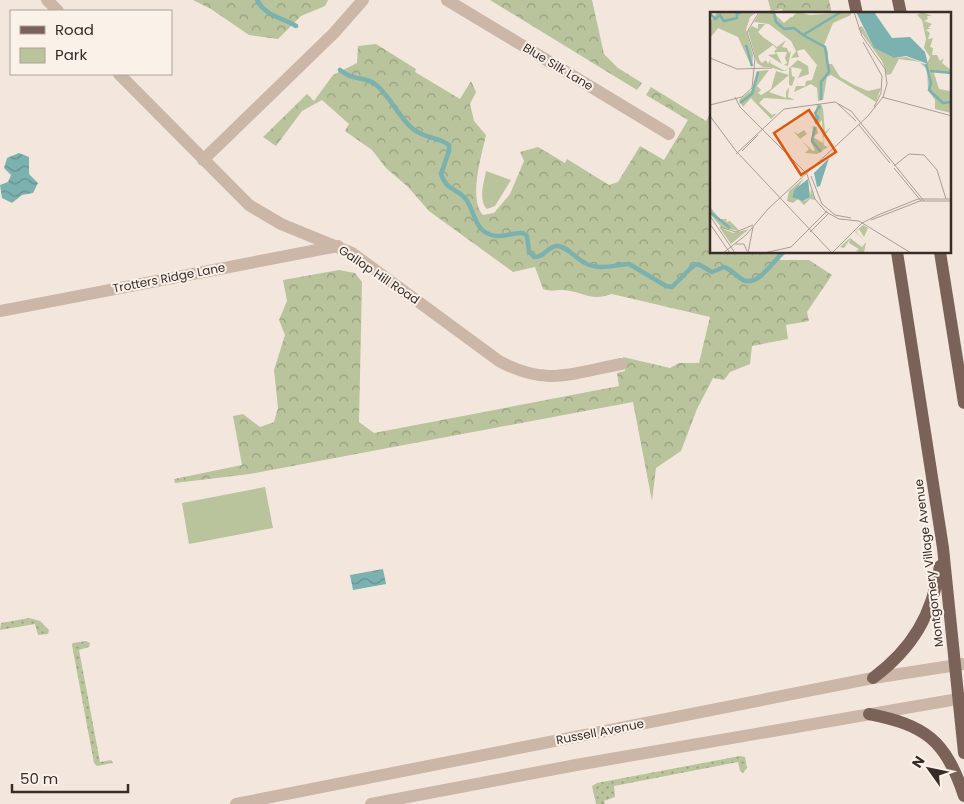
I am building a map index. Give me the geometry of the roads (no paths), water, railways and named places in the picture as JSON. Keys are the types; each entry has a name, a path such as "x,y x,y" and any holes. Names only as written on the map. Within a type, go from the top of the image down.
{"main road":[{"name":"Montgomery Village Avenue","path":"897,254 943,548 959,665 964,754"},
{"path":"940,254 964,403"},
{"path":"873,678 895,662 914,639 928,612 935,590 943,548"},
{"path":"869,714 899,720 926,734 946,755 964,796"}],"street":[{"path":"47,0 57,10"},
{"path":"203,160 297,69 364,0"},
{"name":"Blue Silk Lane","path":"447,0 669,134"},
{"name":"Gallop Hill Road","path":"120,75 237,194 264,215 338,246 364,261 480,347 515,369 544,377 621,364"},
{"name":"Trotters Ridge Lane","path":"0,311 338,246"},
{"name":"Russell Avenue","path":"236,804 873,678 959,665"},
{"path":"371,804 566,767 961,698"}],"water":[{"path":"19,153 29,157 29,174 38,183 33,193 22,195 12,203 2,198 0,185 8,182 11,175 4,168 7,158"},
{"path":"383,569 386,584 353,590 350,575"}],"waterway":[{"path":"257,0 265,10 296,26"},
{"path":"340,70 345,74 375,84 413,129 449,145 449,151 441,174 446,184 469,203 476,221 483,231 496,236 523,233 527,236 529,252 534,257 541,256 557,246 592,266 602,267 629,264 666,286 672,287 693,266 698,264 712,272 724,267 743,280 755,280 782,254"}]}
